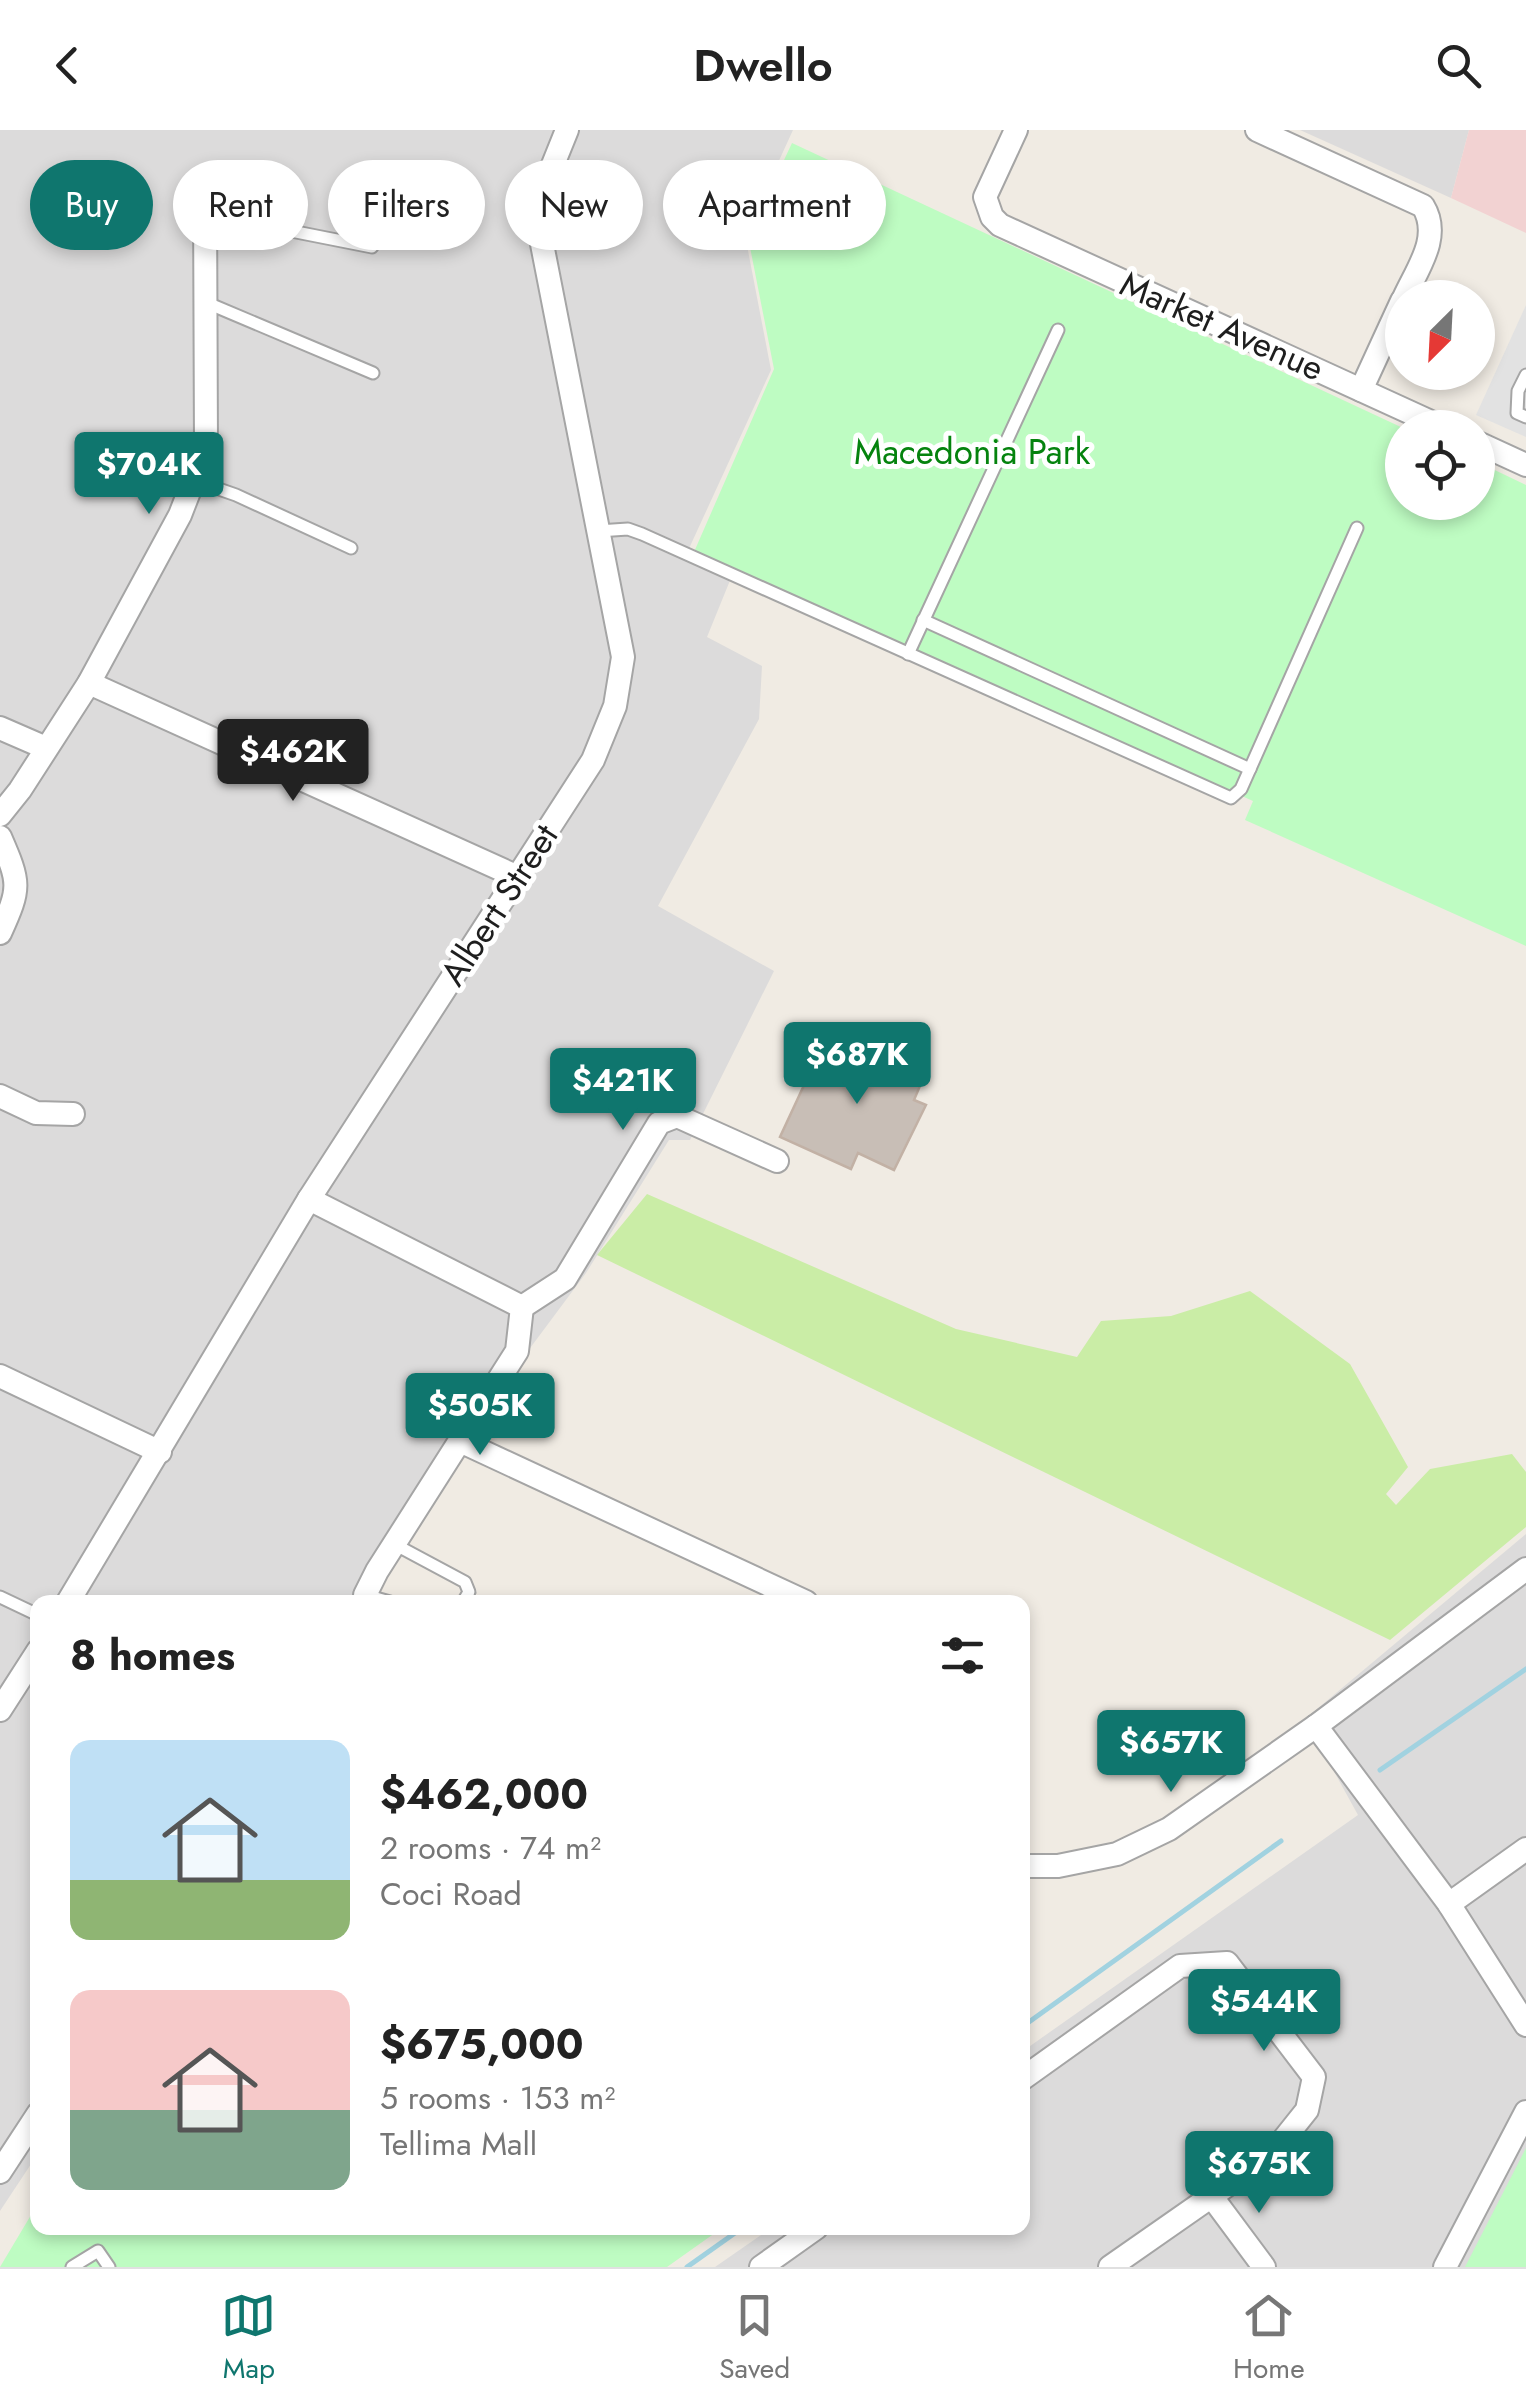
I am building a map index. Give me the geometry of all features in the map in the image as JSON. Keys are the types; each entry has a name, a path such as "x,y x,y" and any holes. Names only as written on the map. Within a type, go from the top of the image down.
{"street":[{"name":"Albert Street","path":"72,1595 309,1199 592,760 615,706 623,657 541,238 546,182 567,130"},
{"name":"Market Avenue","path":"1016,130 985,197 992,217 1000,225 1405,410"},
{"path":"1257,130 1423,206 1429,216 1430,242 1412,280"},
{"path":"0,815 89,683 180,515 206,448 205,250"},
{"path":"1361,390 1385,338"},
{"path":"1495,450 1526,464"},
{"path":"89,683 518,877"},
{"path":"0,728 46,748"},
{"path":"0,836 18,887 0,933"},
{"path":"0,1096 36,1112 73,1114"},
{"path":"522,1307 565,1279 659,1123 677,1116 777,1161"},
{"path":"309,1199 522,1307"},
{"path":"368,1595 394,1544 517,1351 522,1307"},
{"path":"0,1376 160,1452"},
{"path":"460,1441 791,1595"},
{"path":"1030,1866 1058,1866 1116,1854 1168,1829 1316,1726 1526,1569"},
{"path":"0,1710 30,1663"},
{"path":"1316,1726 1449,1904 1526,2025"},
{"path":"1449,1904 1526,1849"},
{"path":"1030,2074 1180,1966 1227,1964 1314,2077 1307,2110 1272,2154 1110,2267"},
{"path":"1445,2267 1526,2112"},
{"path":"0,2172 30,2126"},
{"path":"1212,2197 1264,2267"},
{"path":"761,2267 806,2235"}],"lane":[{"path":"205,302 373,373"},
{"path":"908,654 1058,330"},
{"path":"1526,376 1518,391 1518,413 1526,417"},
{"path":"193,480 236,494 350,548"},
{"path":"598,531 628,529 642,534 1225,797 1236,796 1250,769 1357,528"},
{"path":"924,620 1250,769"},
{"path":"394,1544 465,1582 468,1595"},
{"path":"0,1597 30,1611"},
{"path":"72,2267 98,2251 109,2267"}],"shaded area":[{"path":"0,130 793,130 779,160 663,160 663,250 748,250 771,370 686,555 731,578 707,637 762,666 759,719 658,906 774,971 690,1140 669,1140 586,1273 464,1437 358,1595 30,1595 30,2166 0,2211"},
{"path":"1300,130 1469,130 1451,198"},
{"path":"1469,130 1526,130 1526,233 1451,198"},
{"path":"1526,305 1526,437 1495,423 1495,410 1478,410 1487,390 1495,390 1495,373"},
{"path":"1526,1534 1526,2267 715,2267 761,2235 1030,2235 1030,2046 1358,1815 1305,1719"}],"green space":[{"name":"Macedonia Park","path":"792,143 828,160 784,160"},
{"name":"Macedonia Park","path":"886,187 1385,420 1385,520 1495,520 1495,470 1526,485 1526,946 1245,820 1253,801 694,552 774,369 751,250 886,250"},
{"path":"647,1194 956,1329 1077,1357 1101,1321 1171,1316 1250,1291 1350,1364 1408,1467 1386,1494 1396,1505 1430,1469 1512,1454 1526,1472 1526,1527 1390,1640 597,1255"},
{"path":"1526,2148 1526,2267 1465,2267"},
{"path":"30,2217 30,2235 712,2235 667,2267 0,2267"}],"building":[{"path":"844,1037 925,1074 914,1100 926,1105 894,1170 858,1153 851,1169 780,1137 819,1053 834,1060"}],"waterway":[{"path":"1380,1770 1526,1669"},
{"path":"1030,2021 1281,1841"},
{"path":"687,2267 732,2235"}]}
